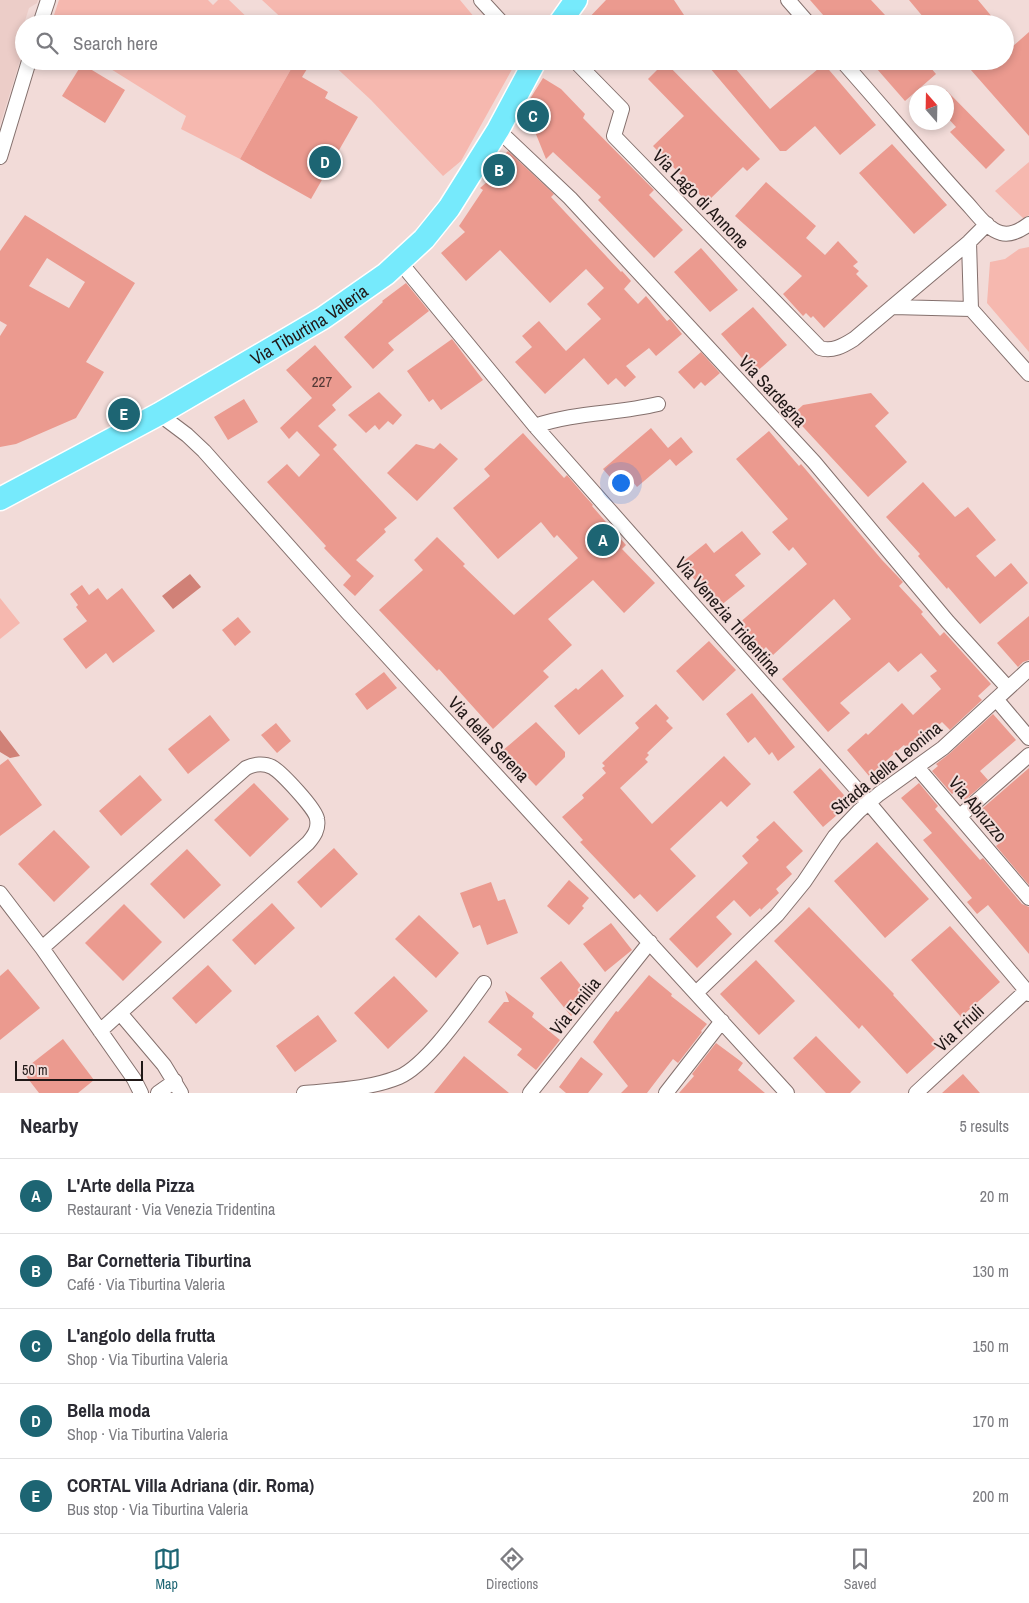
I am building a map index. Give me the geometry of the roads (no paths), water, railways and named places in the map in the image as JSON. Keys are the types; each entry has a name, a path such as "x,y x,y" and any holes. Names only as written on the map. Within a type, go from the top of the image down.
{"main road":[{"path":"565,15 576,0"},
{"name":"Via Tiburtina Valeria","path":"0,499 159,414 323,318 372,285 424,239 449,208 498,130 530,70"}],"street":[{"path":"43,15 48,0"},
{"path":"481,0 495,15"},
{"path":"788,0 801,15"},
{"path":"0,157 26,70"},
{"name":"Via Lago di Annone","path":"584,70 622,109 614,136 815,345 831,350 849,342 892,307"},
{"path":"850,70 987,224 996,231 1006,234 1018,231 1029,224"},
{"name":"Via Sardegna","path":"498,130 578,207 814,462 948,622 1008,688"},
{"path":"892,307 969,242 987,224"},
{"path":"969,242 971,309 1029,374"},
{"name":"Via Venezia Tridentina","path":"400,262 535,426 868,802 1028,992"},
{"path":"892,307 971,309"},
{"path":"535,426 569,417 619,412 658,404"},
{"name":"Via della Serena","path":"159,414 182,430 200,447 348,613 788,1093"},
{"name":"Strada della Leonina","path":"696,993 777,915 804,882 835,836 868,802 942,748 1029,669"},
{"path":"996,698 1029,738"},
{"path":"960,816 1029,755"},
{"path":"42,948 242,770 260,764 270,766 277,770 314,811 318,820 314,836 297,854 100,1031"},
{"name":"Via Abruzzo","path":"917,767 1029,898"},
{"path":"0,894 42,948 142,1093"},
{"name":"Via Emilia","path":"530,1093 650,942"},
{"path":"304,1093 375,1085 408,1073 429,1054 484,983"},
{"name":"Via Friuli","path":"916,1093 1028,992"},
{"path":"120,1013 164,1065 178,1087 158,1093"},
{"path":"666,1093 722,1021"}],"place":[{"name":"L'angolo della frutta","path":"533,116"},
{"name":"Bella moda","path":"325,162"},
{"name":"Bar Cornetteria Tiburtina","path":"499,170"},
{"name":"CORTAL Villa Adriana (dir. Roma)","path":"124,414"},
{"name":"L'Arte della Pizza","path":"603,540"}]}
